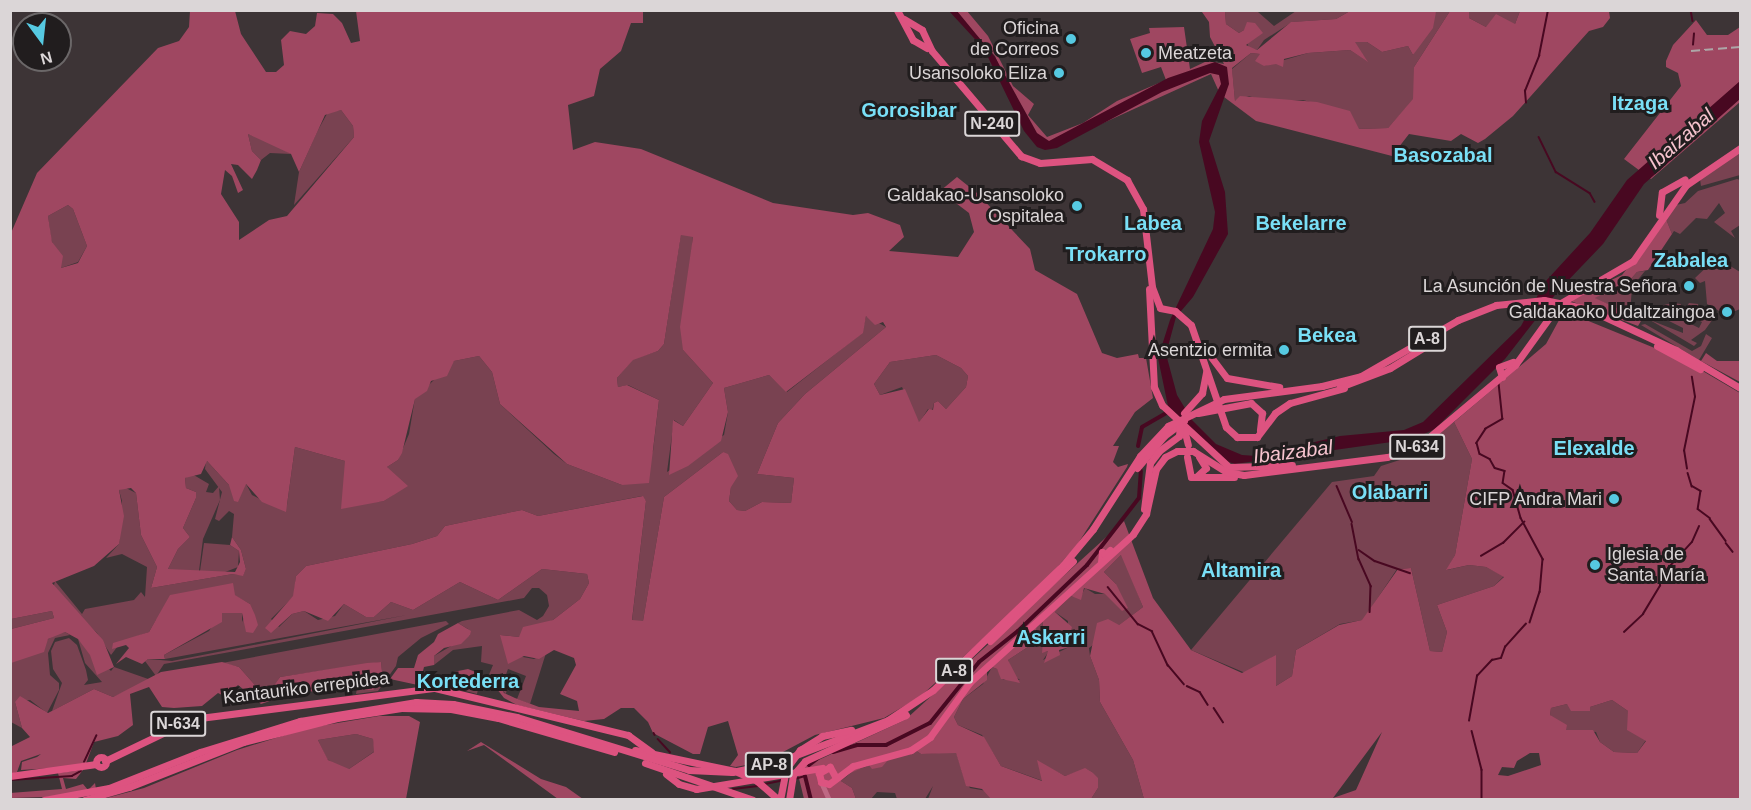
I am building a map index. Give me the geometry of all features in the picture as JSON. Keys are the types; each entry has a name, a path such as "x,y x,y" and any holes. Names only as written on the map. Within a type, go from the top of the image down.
{"highway":[{"name":"N-240","path":"897,10 904,19 914,41 922,39"},
{"name":"N-240","path":"904,19 919,28 922,39 936,57 1020,156 1040,163 1086,158 1122,176 1134,190 1143,209 1151,283 1157,305"},
{"path":"911,33 919,28"},
{"path":"1529,345 1561,298 1630,260 1660,212 1662,192 1675,190 1740,146"},
{"name":"N-240","path":"1134,190 1141,213 1157,305 1153,327 1154,390 1172,421"},
{"path":"1529,345 1565,299 1633,261 1671,204 1677,199 1675,190"},
{"path":"1662,201 1671,204"},
{"path":"1151,283 1156,293 1171,308"},
{"name":"A-8","path":"1225,403 1312,393 1360,381 1409,357 1468,320 1521,303"},
{"name":"A-8","path":"1225,403 1333,384 1386,364 1469,314 1521,303 1568,306 1646,335 1740,388"},
{"path":"1157,305 1171,308 1184,315 1221,373 1242,384 1274,387 1333,384"},
{"name":"A-8","path":"1568,306 1644,339 1740,393"},
{"path":"1153,327 1159,313 1171,308"},
{"path":"1184,315 1194,332 1226,427 1242,439 1257,437 1275,413 1290,403 1360,381"},
{"name":"N-634","path":"1165,457 1187,450 1234,474 1272,472 1406,453 1422,444 1529,353 1529,345"},
{"path":"1191,414 1212,407 1225,403 1255,405 1263,417 1262,429 1248,437 1232,429 1205,349"},
{"path":"1191,414 1205,386 1204,360"},
{"name":"N-634","path":"666,774 679,784 696,789 800,771 832,768 908,748 923,739 969,680 1101,562 1102,552 1105,555 1125,539 1143,513 1153,467 1170,450 1194,448 1239,472 1406,450 1501,376"},
{"name":"A-8","path":"888,720 933,690 1055,573 1093,529 1145,449 1172,421 1191,414"},
{"path":"1172,421 1188,445 1190,432"},
{"path":"1172,421 1190,432 1222,463 1234,469 1298,465"},
{"path":"1143,513 1148,468 1156,453 1179,436 1172,421"},
{"name":"A-8","path":"878,728 906,716 936,694 1066,569 1172,421"},
{"path":"800,771 820,780 835,779 853,766 911,750 930,737 970,682 1134,534 1146,514 1156,469 1165,457 1191,454 1200,458 1206,468 1196,476 1187,466"},
{"path":"1187,457 1189,475 1197,479 1247,477 1272,472"},
{"name":"Kantauriko errepidea","path":"10,776 96,764 99,758 105,761 192,719 435,688 628,735 651,752"},
{"name":"AP-8","path":"44,800 109,788 270,729 387,704 453,705 566,730 681,768 732,772 775,763 888,720"},
{"name":"AP-8","path":"84,800 129,787 243,742 337,718 418,707 513,722 645,763 698,775 744,774 878,728"},
{"path":"789,800 789,788 793,775 805,761 906,716"},
{"path":"779,800 782,779 792,758 808,743 828,734 888,720"},
{"path":"590,737 666,759 744,774 779,800"},
{"path":"645,763 750,798"},
{"path":"820,780 822,768"},
{"path":"832,768 835,779"}],"main road":[{"path":"830,800 835,779"},
{"path":"820,780 830,800"}],"shaded area":[{"path":"190,11 235,11 241,34 266,72 276,72 284,65 281,40 290,31 306,34 315,26 317,13 333,14 342,23 351,43 360,41 356,11 643,11 643,23 631,23 621,51 600,69 594,96 568,105 573,150 595,142 641,149 773,203 853,215 868,213 900,225 904,237 889,251 958,257 974,232 969,213 940,191 957,177 977,193 1030,249 1035,270 1077,294 1102,353 1117,358 1138,354 1139,358 1146,358 1153,398 1135,412 1113,446 1119,446 1113,462 1118,467 1128,464 1127,467 1077,545 1042,584 921,696 884,718 815,735 766,761 736,767 730,766 738,755 728,721 708,727 700,754 693,754 653,733 648,722 634,708 621,708 604,719 584,721 517,705 504,698 493,684 453,672 468,669 496,680 504,693 539,707 579,711 577,701 560,694 576,665 574,658 554,650 539,659 524,656 508,664 500,635 519,637 523,627 553,620 580,599 589,583 587,574 542,569 498,600 460,582 413,610 391,602 374,617 366,617 344,604 328,621 304,611 292,614 271,633 265,628 293,596 296,576 306,566 412,544 437,536 445,526 478,519 522,510 538,516 643,496 646,501 632,620 643,621 664,497 723,452 728,454 738,476 731,487 729,501 737,510 745,511 762,502 791,503 794,478 757,474 778,423 805,394 886,327 883,322 875,325 866,316 863,333 786,392 769,375 724,388 728,412 721,441 688,466 669,475 673,420 683,426 713,383 683,350 680,327 693,237 681,235 664,344 658,351 633,360 617,378 618,387 627,385 659,400 649,483 622,485 567,464 500,404 492,372 479,356 454,361 447,376 431,381 427,391 415,399 402,453 398,460 387,467 408,486 384,501 341,509 345,461 295,447 286,512 262,502 246,484 238,502 234,501 229,485 207,461 201,474 185,478 186,488 196,492 196,498 183,528 190,537 178,549 168,569 235,572 240,562 239,551 230,545 232,537 241,550 246,569 243,576 233,574 151,588 157,567 141,535 136,493 131,488 119,490 124,516 119,544 94,566 52,583 103,640 114,667 97,675 90,655 78,639 65,632 48,639 44,652 11,663 11,629 54,618 52,611 11,619 11,233 37,173 158,48 179,41 189,27","holes":["341,110 353,126 354,137 287,216 269,220 239,240 239,222 221,194 225,170 232,176 238,193 243,190 231,164 238,165 252,179 257,170 261,160 252,151 248,134 291,154 299,172 325,115","68,205 73,209 87,246 78,263 61,268 63,256 52,242 48,216","936,355 961,368 968,376 966,387 946,409 938,401 934,403 933,410 929,409 919,422 905,389 880,395 874,384 890,362"]},
{"path":"954,11 967,11 988,36 1013,86 1034,104 1028,115 1047,137 1083,123 1117,101 1166,80 1161,67 1142,73 1130,39 1150,33 1149,28 1184,27 1190,69 1207,61 1224,64 1210,37 1209,22 1202,12 1206,11 1225,11 1226,24 1239,33 1244,30 1247,22 1255,23 1263,33 1246,45 1257,50 1291,22 1336,19 1350,11 1436,12 1433,28 1413,55 1408,46 1382,52 1367,42 1355,42 1368,62 1350,50 1308,53 1284,59 1283,67 1276,64 1264,66 1255,61 1260,54 1251,53 1232,68 1235,101 1240,96 1317,102 1350,111 1359,129 1388,128 1413,99 1414,67 1450,11 1469,11 1469,18 1486,27 1496,14 1515,24 1520,11 1609,11 1610,18 1603,27 1589,31 1513,116 1485,139 1478,143 1461,134 1451,141 1409,134 1392,156 1256,121 1220,94 1211,74 1046,149 1020,116 995,56"},
{"path":"1225,11 1258,12 1274,26 1296,11 1350,11 1336,19 1292,22 1264,40 1257,50 1249,49 1244,30 1239,33 1226,24"},
{"path":"1406,11 1450,11 1414,67 1414,99 1388,128 1358,129 1345,112 1303,100 1264,101 1249,96 1235,101 1232,69 1251,53 1260,54 1264,66 1308,53 1350,50 1367,61 1354,42 1367,42 1382,52 1408,46 1413,55 1436,12"},
{"path":"1469,11 1520,11 1515,24 1486,27 1469,18"},
{"path":"1696,20 1707,35 1728,35 1740,27 1740,102 1651,179 1624,159 1681,86 1678,73 1666,67 1666,61 1673,45"},
{"path":"341,110 353,126 354,137 294,205 299,172 317,132 328,112"},
{"path":"248,134 269,141 291,154 270,153 261,160 252,151"},
{"path":"1740,152 1740,175 1701,186 1700,179"},
{"path":"1740,180 1740,225 1731,231 1735,238 1714,222 1725,213 1719,203 1707,219 1696,218 1680,234 1674,231 1672,234 1666,219 1676,205 1685,203 1698,191"},
{"path":"68,205 73,209 87,246 78,262 61,268 51,239 48,216"},
{"path":"1666,219 1672,234 1648,270 1637,272 1630,280 1595,298 1641,321 1638,326 1568,300 1622,275"},
{"path":"681,234 693,236 683,350 713,383 683,426 674,420 667,472 724,435 728,412 724,388 769,375 787,392 862,333 866,316 886,327 805,394 778,423 757,474 794,478 791,503 762,502 745,511 737,510 729,501 731,487 723,452 664,497 643,621 632,621 646,501 642,496 538,516 522,510 478,519 445,526 437,536 412,544 306,566 296,576 294,596 271,619 279,627 292,614 304,611 318,620 335,616 344,604 366,617 374,617 391,602 413,610 460,582 498,600 542,569 587,574 589,583 580,599 553,620 519,637 501,635 507,654 534,659 546,653 530,704 517,699 526,676 508,669 504,680 508,682 506,694 488,677 493,665 481,662 482,646 453,650 434,665 434,656 470,635 468,629 458,623 462,621 519,610 537,620 543,616 549,606 547,595 539,588 532,588 524,598 164,664 156,676 145,661 148,659 172,661 407,615 165,659 164,655 209,631 221,613 242,613 242,622 250,604 234,595 156,620 149,632 121,642 111,655 97,633 53,589 55,581 82,614 85,609 134,600 141,592 145,597 147,567 122,554 106,558 119,544 122,501 119,490 124,487 136,493 141,535 157,567 151,588 233,574 243,575 246,569 241,550 232,537 234,514 229,511 219,521 215,519 222,492 205,469 206,460 229,485 246,484 252,495 276,507 287,505 295,447 345,461 366,503 384,501 393,495 387,467 398,460 409,434 415,398 454,361 479,356 492,372 500,404 554,454 567,464 622,485 653,451 659,400 628,385 618,387 617,378 633,359 658,351 664,344"},
{"path":"1722,261 1740,272 1740,309 1733,312 1729,306 1721,312 1707,304 1705,281 1700,283 1695,278 1712,262 1716,266"},
{"path":"1645,271 1632,287 1630,314 1594,298 1630,280 1637,272"},
{"path":"1672,303 1681,304 1677,317 1699,328 1702,322 1683,313 1689,303 1698,304 1700,313 1704,315 1708,310 1715,316 1705,330 1691,340 1697,343 1694,346 1650,320 1683,333 1683,328 1657,315 1659,308 1648,316 1652,308"},
{"path":"1564,311 1684,360 1740,393 1740,799 1144,799 1133,760 1100,702 1099,680 1090,656 1097,623 1108,619 1119,625 1143,607 1121,555 1104,572 1116,584 1128,608 1122,611 1105,594 1084,588 1081,600 1071,596 1055,612 1072,627 1068,640 1084,640 1084,643 1059,650 1060,655 1044,663 1048,651 1042,653 1043,622 1037,624 1034,643 1008,660 1020,683 1001,679 997,669 992,667 987,670 987,680 963,699 954,717 958,725 984,737 1001,766 1042,781 1037,760 1065,776 1085,768 1092,772 1098,778 1098,788 1091,799 991,799 982,789 966,786 956,753 921,754 915,750 889,759 882,767 872,769 869,765 848,774 841,781 852,788 856,799 804,799 797,770 905,720 1124,521 1153,598 1191,650 1242,673 1276,655 1276,686 1292,676 1296,650 1339,625 1362,620 1398,569 1411,568 1430,651 1442,652 1447,632 1437,605 1494,586 1504,577 1486,567 1469,565 1446,570 1455,555 1472,459 1454,422 1546,344","holes":["1612,700 1628,711 1627,730 1646,741 1637,753 1614,752 1600,742 1593,730 1566,730 1567,725 1550,715 1551,708 1567,704 1571,711 1590,711 1590,707","1382,732 1356,790 1333,798","1530,753 1539,753 1541,765 1508,776 1498,775 1502,767 1514,768 1517,761"]},
{"path":"1645,324 1692,351 1701,346 1706,334 1712,338 1699,360 1641,325"},
{"path":"1706,353 1717,361 1740,361 1740,382 1701,361"},
{"path":"936,355 961,368 968,376 966,387 946,409 938,401 934,403 932,411 928,409 919,423 902,387 880,395 874,384 890,362"},
{"path":"1454,422 1472,459 1455,555 1447,570 1469,565 1486,567 1504,576 1494,586 1437,605 1447,632 1442,652 1430,651 1411,568 1397,569 1363,620 1340,624 1296,650 1292,676 1276,686 1191,650 1332,482 1374,476 1381,466 1406,458"},
{"path":"192,474 209,484 206,492 213,493 219,486 220,500 203,539 199,571 174,572 168,569 178,549 190,537 183,528 196,498 196,492 186,488 185,478"},
{"path":"204,543 230,545 239,551 238,567 220,574 200,571"},
{"path":"1122,554 1143,607 1089,648 1099,680 1100,702 1133,760 1144,799 1091,799 1098,788 1092,772 1086,769 1065,776 1038,762 1043,781 1001,766 982,735 958,725 954,717 963,699 983,684 992,667 997,669 1003,680 1020,680 1014,676 1008,660 1034,643 1036,624 1043,621 1042,652 1049,651 1043,660 1083,640 1068,640 1068,621 1055,612 1071,596 1080,598 1085,588 1095,594 1105,594 1116,584 1104,572"},
{"path":"233,583 235,595 250,604 255,615 258,625 253,633 246,632 242,613 222,613 222,622 164,655 165,659 148,659 142,664 126,657 116,664 129,648 126,645 112,649 113,643 149,632 170,595"},
{"path":"52,611 54,618 11,629 11,619"},
{"path":"446,621 449,624 421,638 398,657 396,666 378,691 356,694 357,688 362,690 383,682 381,662 280,677 269,694 262,693 239,667 222,663"},
{"path":"458,623 471,631 470,635 461,644 444,648 434,656 434,665 424,667 421,679 430,682 445,676 447,684 427,687 390,679 398,668 414,668 418,655 434,642 438,634"},
{"path":"65,632 70,635 55,638 48,653 50,675 59,683 59,690 47,713 30,700 15,702 22,728 11,722 10,663 58,633"},
{"path":"69,638 77,645 86,670 88,680 84,685 102,682 85,663 78,639 111,671 114,667 151,680 113,697 94,689 52,711 62,683 53,669 51,651 55,642"},
{"path":"222,662 239,667 262,693 268,694 280,677 367,663 381,662 383,681 373,690 362,690 353,680 342,679 318,691 303,692 290,687 279,698 261,704 238,685 226,697 218,693 202,706 174,708 162,707 149,687 130,694 133,725 118,736 94,742 85,766 21,770 22,762 41,754 21,761 17,772 11,774 10,747 30,737 22,728 15,702 20,696 48,713 94,689 113,697 161,672"},
{"path":"456,674 480,680 477,694 443,685"},
{"path":"1612,700 1628,711 1631,730 1646,740 1637,753 1614,752 1600,742 1596,732 1566,730 1550,715 1551,708 1567,704 1590,711 1590,707"},
{"path":"379,716 409,716 420,722 406,799 99,800 144,788 237,750 308,728","holes":["356,734 373,739 374,752 349,769 328,760 318,740"]},
{"path":"356,734 373,739 375,751 349,769 342,769 327,759 318,740"},
{"path":"481,742 541,779 566,787 583,799 558,799 484,745 467,751"},
{"path":"915,750 921,754 956,752 965,781 970,788 987,791 991,799 928,799 933,786 925,799 897,799 895,793 877,792 871,799 856,799 852,788 841,781 853,771"},
{"path":"83,770 76,779 63,778 66,789 83,784 88,790 95,783 96,789 47,797 11,798 10,793 62,789 58,773"}],"water":[{"name":"Ibaizabal","path":"949,11 957,11 995,57 1037,133 1049,141 1168,78 1215,62 1227,67 1229,84 1209,141 1225,192 1228,234 1193,297 1176,317 1166,354 1177,395 1192,420 1216,444 1242,455 1257,456 1340,436 1404,430 1423,422 1521,326 1545,282 1590,233 1627,180 1740,81 1740,99 1644,184 1603,244 1558,291 1505,359 1435,429 1413,439 1235,464 1226,461 1168,406 1158,358 1170,320 1213,229 1215,212 1199,142 1202,121 1221,84 1219,75 1210,73 1162,92 1057,148 1045,150 1037,147 1024,131 984,49"}],"waterway":[{"path":"1526,103 1525,91 1539,56 1548,10"},
{"path":"1691,10 1693,21"},
{"path":"1693,45 1694,34"},
{"path":"1539,137 1556,172 1590,193 1595,202"},
{"path":"1687,469 1684,451 1695,397 1692,377"},
{"path":"1499,383 1503,419 1486,429 1477,443 1480,454 1490,459 1495,468 1505,471 1503,483 1513,490 1521,518 1543,559 1540,592 1530,622"},
{"path":"1138,446 1142,427 1168,412"},
{"path":"833,752 857,745 886,745 930,723 979,662 1018,631 1087,565 1139,498 1141,471"},
{"path":"1688,473 1692,486 1701,491 1698,509 1710,518"},
{"path":"1337,486 1352,522"},
{"path":"1710,519 1726,541"},
{"path":"1481,556 1503,543 1524,522"},
{"path":"1352,524 1359,559 1371,586 1370,612"},
{"path":"1624,632 1643,614 1660,586 1660,577 1692,542 1699,526"},
{"path":"1726,543 1733,552"},
{"path":"1359,550 1375,561 1410,573"},
{"path":"1108,587 1138,624 1152,631 1168,665 1184,684"},
{"path":"1469,721 1477,676 1492,660 1501,658 1505,647 1526,624"},
{"path":"1187,686 1200,692 1208,705"},
{"path":"1214,708 1223,722"},
{"path":"1472,731 1482,770 1482,800"},
{"path":"84,762 96,736"},
{"path":"658,739 670,752"},
{"path":"809,765 818,758"},
{"path":"10,780 72,776 81,771"},
{"path":"795,779 805,776"},
{"path":"805,776 811,800"},
{"path":"765,784 781,781"},
{"path":"733,789 758,786"}],"railway":[{"path":"1691,51 1740,47"}],"place":[{"name":"Oficina de Correos","path":"1071,39"},
{"name":"Meatzeta","path":"1146,53"},
{"name":"Usansoloko Eliza","path":"1059,73"},
{"name":"Galdakao-Usansoloko Ospitalea","path":"1077,206"},
{"name":"La Asunción de Nuestra Señora","path":"1689,286"},
{"name":"Galdakaoko Udaltzaingoa","path":"1727,312"},
{"name":"Asentzio ermita","path":"1284,350"},
{"name":"CIFP Andra Mari","path":"1614,499"},
{"name":"Iglesia de Santa María","path":"1595,565"}],"district":[{"name":"Itzaga","path":"1640,103"},
{"name":"Gorosibar","path":"909,110"},
{"name":"Basozabal","path":"1443,155"},
{"name":"Labea","path":"1153,223"},
{"name":"Bekelarre","path":"1301,223"},
{"name":"Trokarro","path":"1106,254"},
{"name":"Zabalea","path":"1691,260"},
{"name":"Bekea","path":"1327,335"},
{"name":"Elexalde","path":"1594,448"},
{"name":"Olabarri","path":"1390,492"},
{"name":"Altamira","path":"1241,570"},
{"name":"Askarri","path":"1051,637"},
{"name":"Kortederra","path":"468,681"}]}
